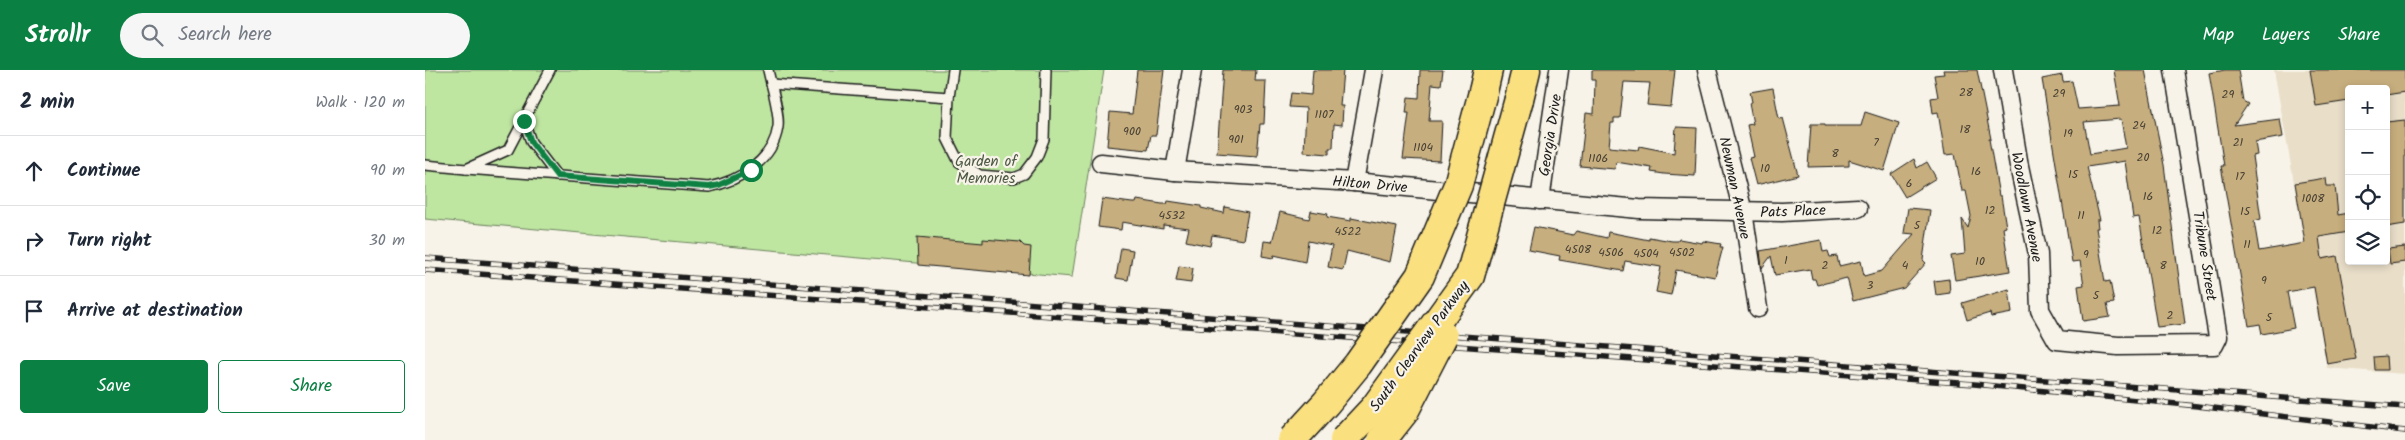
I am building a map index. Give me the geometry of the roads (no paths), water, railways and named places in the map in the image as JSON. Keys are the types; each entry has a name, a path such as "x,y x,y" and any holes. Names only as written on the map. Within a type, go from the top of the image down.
{"highway":[{"name":"South Clearview Parkway","path":"1344,440 1375,408 1470,276 1526,70"},
{"path":"1292,440 1358,364 1420,276 1458,185 1485,81"},
{"path":"1382,440 1405,412 1470,276"},
{"path":"1279,440 1326,403"}],"street":[{"path":"1175,171 1192,70"},
{"path":"1354,182 1374,70"},
{"name":"Georgia Drive","path":"1540,200 1559,70"},
{"name":"Newman Avenue","path":"1707,70 1743,212 1758,308"},
{"name":"Woodlawn Avenue","path":"2003,70 2019,166 2039,254 2040,310 2057,340 2118,346"},
{"name":"Tribune Street","path":"2118,346 2215,345 2218,337 2174,70"},
{"name":"Hilton Drive","path":"1101,163 1175,171 1354,182 1639,209"},
{"name":"Pats Place","path":"1639,209 1782,212 1858,208"}],"lane":[{"path":"466,169 508,150 550,70"},
{"path":"425,165 709,187 719,185 751,170 765,157 774,138 778,126 768,70"},
{"path":"953,70 949,97 947,138 959,162 981,175 1014,178 1024,174 1037,157 1044,139 1046,70"},
{"path":"771,84 949,97"},
{"path":"524,121 531,142 557,176"}],"railway":[{"path":"425,258 2405,407"},
{"path":"425,270 1974,384 2197,406 2405,431"}],"park label":[{"name":"Garden of Memories","path":"986,170"}]}
